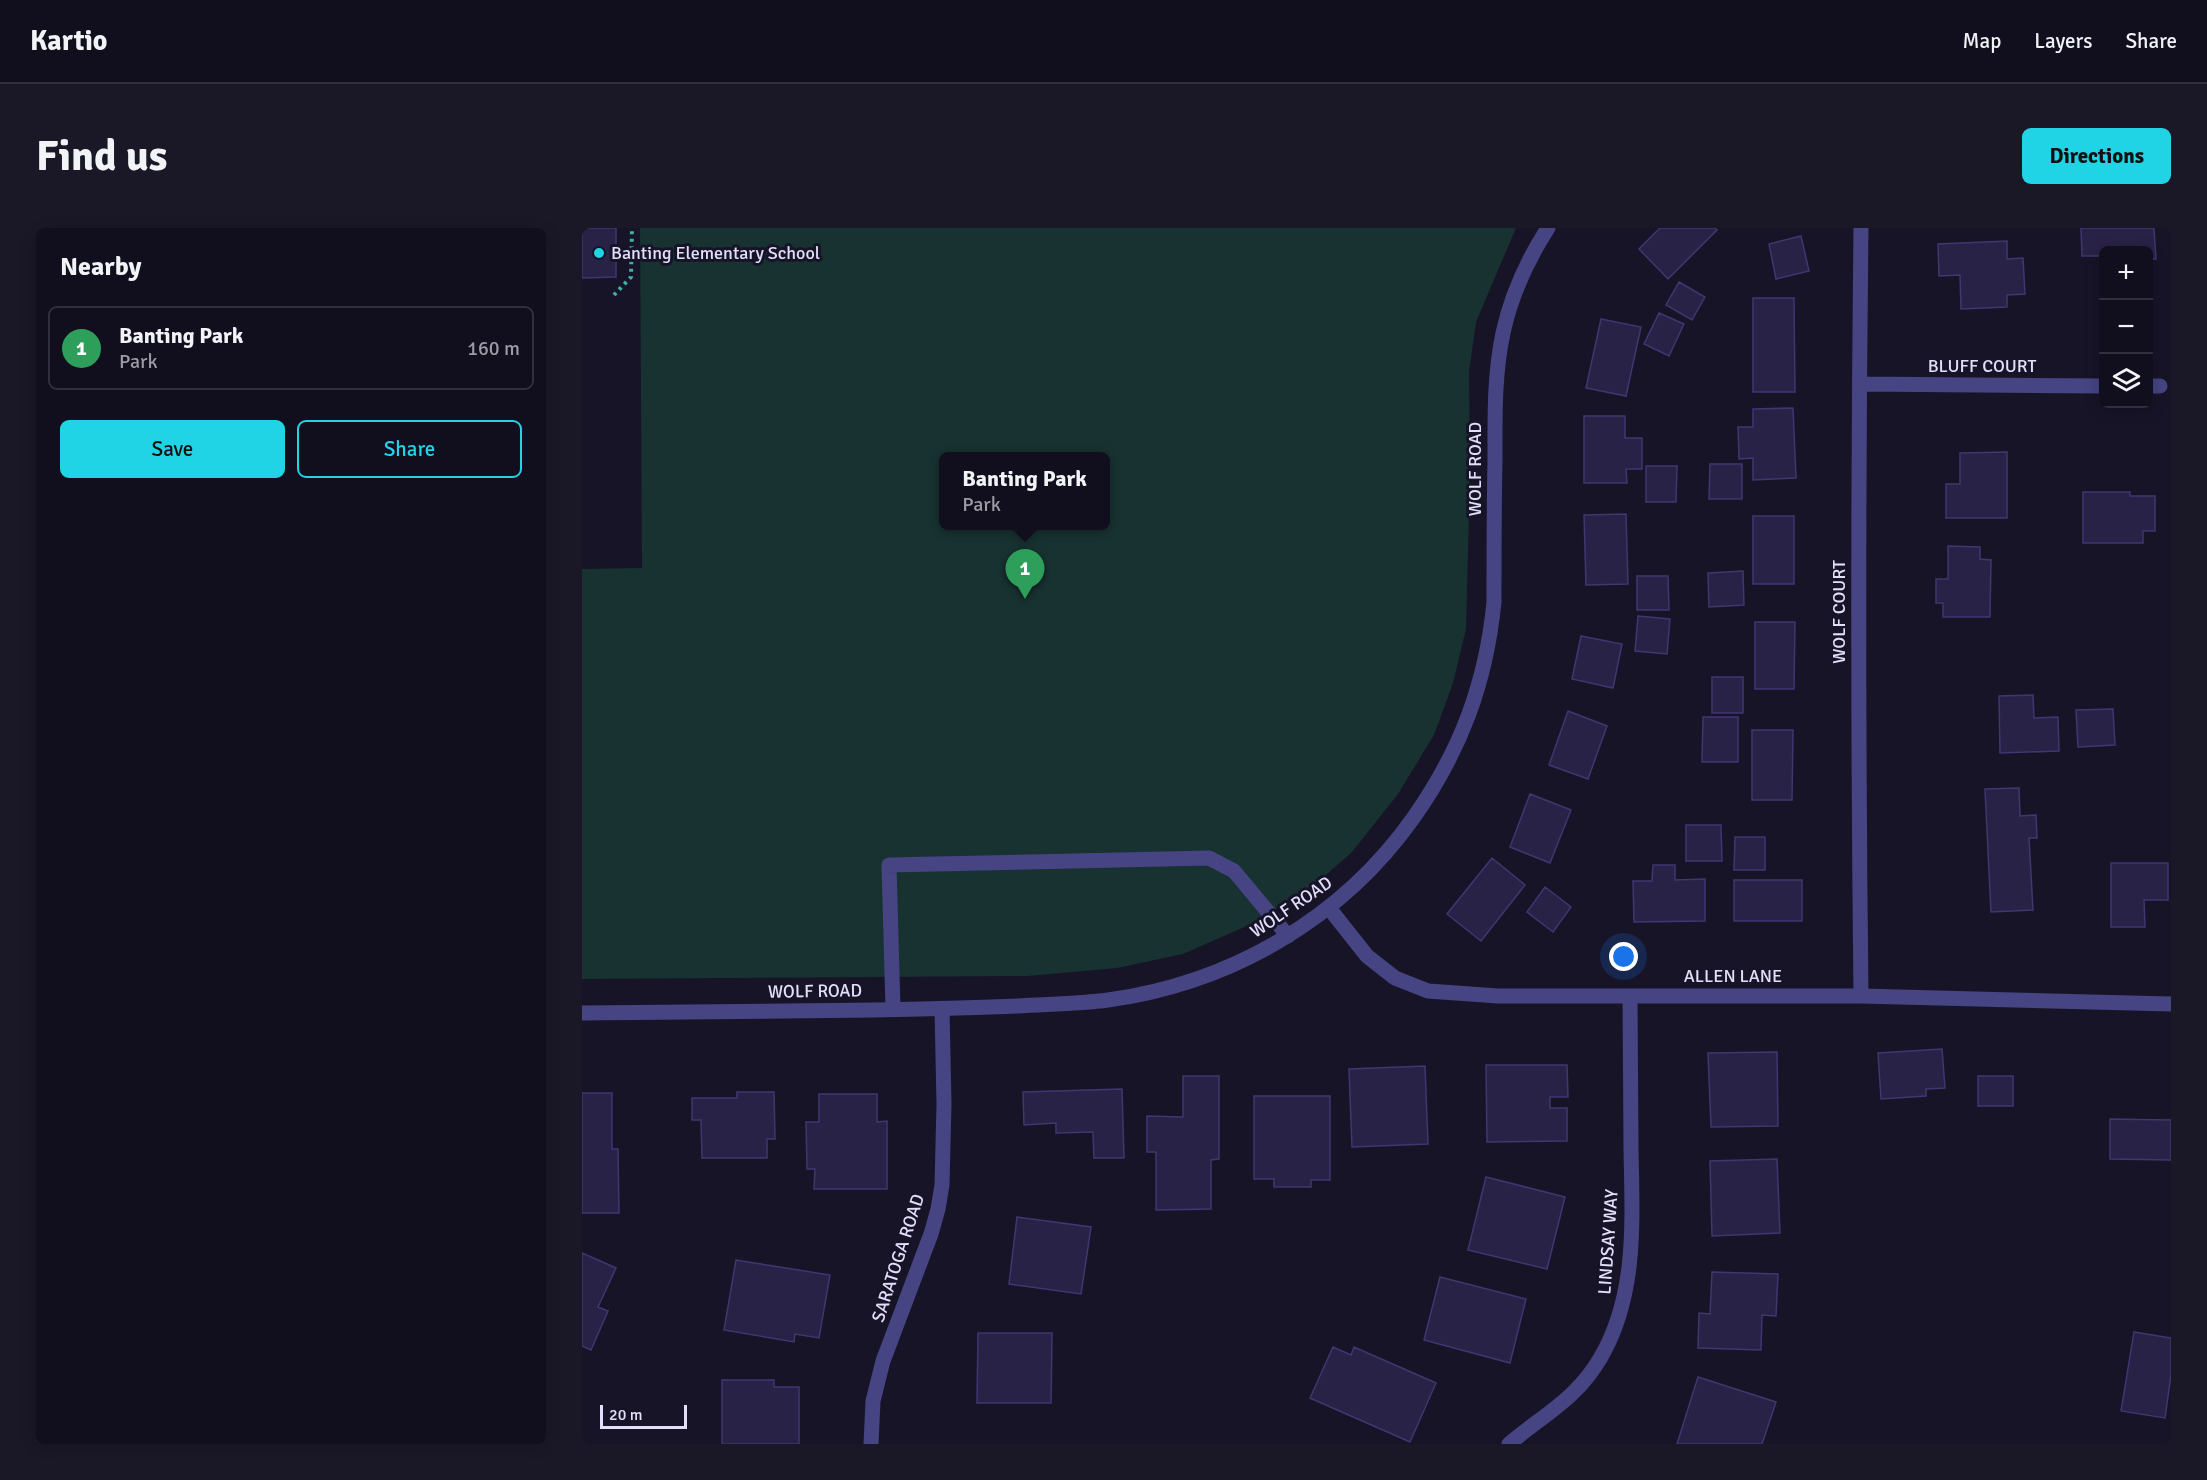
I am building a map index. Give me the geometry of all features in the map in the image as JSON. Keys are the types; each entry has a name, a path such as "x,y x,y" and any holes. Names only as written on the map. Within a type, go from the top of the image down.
{"street":[{"name":"WOLF ROAD","path":"582,1013 942,1009 1081,1003 1174,986 1229,967 1288,936 1329,908 1355,886 1400,836 1438,783 1466,724 1484,665 1493,613 1495,402 1500,353 1512,302 1538,244 1548,228"},
{"name":"WOLF COURT","path":"1861,228 1858,515 1861,996"},
{"name":"BLUFF COURT","path":"1861,384 2099,386"},
{"path":"893,1009 889,865 1209,858 1234,871 1288,936"},
{"name":"ALLEN LANE","path":"1329,908 1367,956 1395,978 1428,992 1498,996 1861,996 2171,1004"},
{"name":"LINDSAY WAY","path":"1509,1444 1572,1396 1600,1358 1623,1308 1630,1260 1632,1218 1630,996"},
{"name":"SARATOGA ROAD","path":"871,1444 875,1391 931,1234 942,1185 944,1104 942,1009"}],"path":[{"path":"614,295 631,277 632,228"}],"green space":[{"path":"640,228 1516,228 1476,322 1469,372 1470,474 1466,629 1453,683 1434,735 1398,794 1352,852 1316,884 1249,925 1183,954 1117,968 1028,976 582,979 582,569 642,568"}],"building":[{"name":"Banting Elementary School","path":"582,228 616,228 616,277 582,278"},
{"path":"1660,228 1715,228 1717,230 1668,279 1639,249"},
{"path":"2081,228 2154,228 2156,259 2153,259 2153,246 2099,246 2099,256 2082,256"},
{"path":"1801,236 1809,271 1776,279 1769,244"},
{"path":"2007,241 2007,259 2023,258 2025,294 2007,295 2007,307 1961,309 1960,275 1939,276 1938,244"},
{"path":"1679,282 1705,297 1692,320 1666,305"},
{"path":"1753,298 1794,298 1795,392 1753,392"},
{"path":"1659,313 1684,324 1669,356 1644,344"},
{"path":"1601,319 1641,327 1626,396 1586,388"},
{"path":"1793,408 1796,478 1753,480 1753,458 1739,459 1738,427 1753,427 1753,409"},
{"path":"1584,416 1625,416 1625,438 1642,438 1642,469 1626,469 1627,483 1584,483"},
{"path":"2007,452 2007,518 1946,518 1946,484 1960,484 1960,453"},
{"path":"1710,464 1742,464 1742,499 1709,499"},
{"path":"1646,466 1677,466 1676,502 1646,502"},
{"path":"2083,492 2130,492 2130,496 2155,496 2155,531 2143,531 2143,543 2083,543"},
{"path":"1626,514 1628,584 1586,585 1584,515"},
{"path":"1753,516 1794,516 1794,584 1753,584"},
{"path":"1948,546 1980,547 1980,559 1991,560 1990,617 1943,617 1943,603 1936,603 1936,579 1948,579"},
{"path":"1743,571 1744,605 1709,607 1708,573"},
{"path":"1637,576 1668,576 1669,610 1637,610"},
{"path":"1638,616 1670,619 1667,654 1635,651"},
{"path":"1755,622 1795,622 1794,689 1755,689"},
{"path":"1581,636 1622,644 1613,688 1572,679"},
{"path":"1712,677 1743,677 1743,713 1712,713"},
{"path":"2033,695 2034,718 2058,717 2059,751 2000,753 1999,696"},
{"path":"2113,709 2115,745 2078,747 2076,710"},
{"path":"1568,711 1607,726 1588,779 1549,765"},
{"path":"1703,717 1738,717 1738,762 1702,762"},
{"path":"1752,730 1793,730 1792,800 1752,800"},
{"path":"2019,788 2020,816 2036,815 2037,838 2029,838 2033,910 1991,912 1985,789"},
{"path":"1530,794 1571,810 1550,863 1510,847"},
{"path":"1686,825 1721,825 1722,861 1686,861"},
{"path":"1735,837 1765,837 1765,870 1734,870"},
{"path":"1492,858 1525,885 1481,941 1447,914"},
{"path":"2111,863 2168,863 2168,900 2144,900 2145,927 2111,927"},
{"path":"1653,865 1675,865 1675,880 1705,879 1705,921 1634,922 1633,881 1652,881"},
{"path":"1734,880 1802,880 1802,921 1734,921"},
{"path":"1545,887 1571,907 1553,932 1527,912"},
{"path":"1942,1049 1945,1088 1926,1089 1926,1096 1881,1099 1878,1053"},
{"path":"1777,1052 1778,1126 1711,1127 1708,1053"},
{"path":"1486,1065 1567,1065 1568,1097 1550,1097 1550,1108 1567,1108 1567,1141 1487,1142"},
{"path":"1425,1066 1428,1144 1352,1147 1349,1069"},
{"path":"1183,1076 1219,1076 1219,1159 1211,1160 1211,1209 1156,1210 1156,1152 1147,1152 1147,1116 1183,1117"},
{"path":"1978,1076 2013,1076 2013,1106 1978,1106"},
{"path":"1122,1089 1124,1158 1094,1158 1093,1132 1056,1133 1056,1123 1024,1125 1023,1092"},
{"path":"737,1092 774,1092 775,1139 767,1139 767,1158 702,1158 701,1120 692,1120 692,1098 737,1098"},
{"path":"582,1093 612,1093 612,1149 618,1149 619,1213 582,1213"},
{"path":"819,1094 877,1094 877,1122 887,1121 887,1189 814,1189 815,1169 807,1169 806,1122 819,1122"},
{"path":"1254,1096 1330,1096 1330,1180 1311,1180 1311,1187 1274,1187 1274,1179 1254,1179"},
{"path":"2110,1119 2171,1120 2171,1160 2110,1159"},
{"path":"1777,1159 1780,1233 1712,1236 1710,1161"},
{"path":"1486,1177 1565,1197 1547,1269 1468,1250"},
{"path":"1017,1217 1091,1227 1081,1294 1009,1284"},
{"path":"582,1253 616,1268 598,1307 608,1311 591,1350 582,1346"},
{"path":"736,1260 830,1275 819,1338 795,1334 794,1342 724,1330"},
{"path":"1712,1272 1778,1274 1776,1316 1762,1315 1761,1350 1698,1348 1699,1313 1710,1314"},
{"path":"1440,1277 1526,1299 1510,1363 1424,1340"},
{"path":"2134,1332 2171,1338 2171,1375 2165,1418 2121,1411"},
{"path":"978,1333 1052,1333 1051,1403 977,1403"},
{"path":"1333,1347 1351,1355 1354,1347 1436,1383 1410,1442 1310,1398"},
{"path":"1698,1377 1776,1402 1762,1444 1677,1444"},
{"path":"722,1380 774,1380 774,1387 799,1387 799,1444 722,1444"}],"place":[{"name":"Banting Elementary School","path":"599,253"},
{"name":"Banting Park","path":"1025,599"}]}
